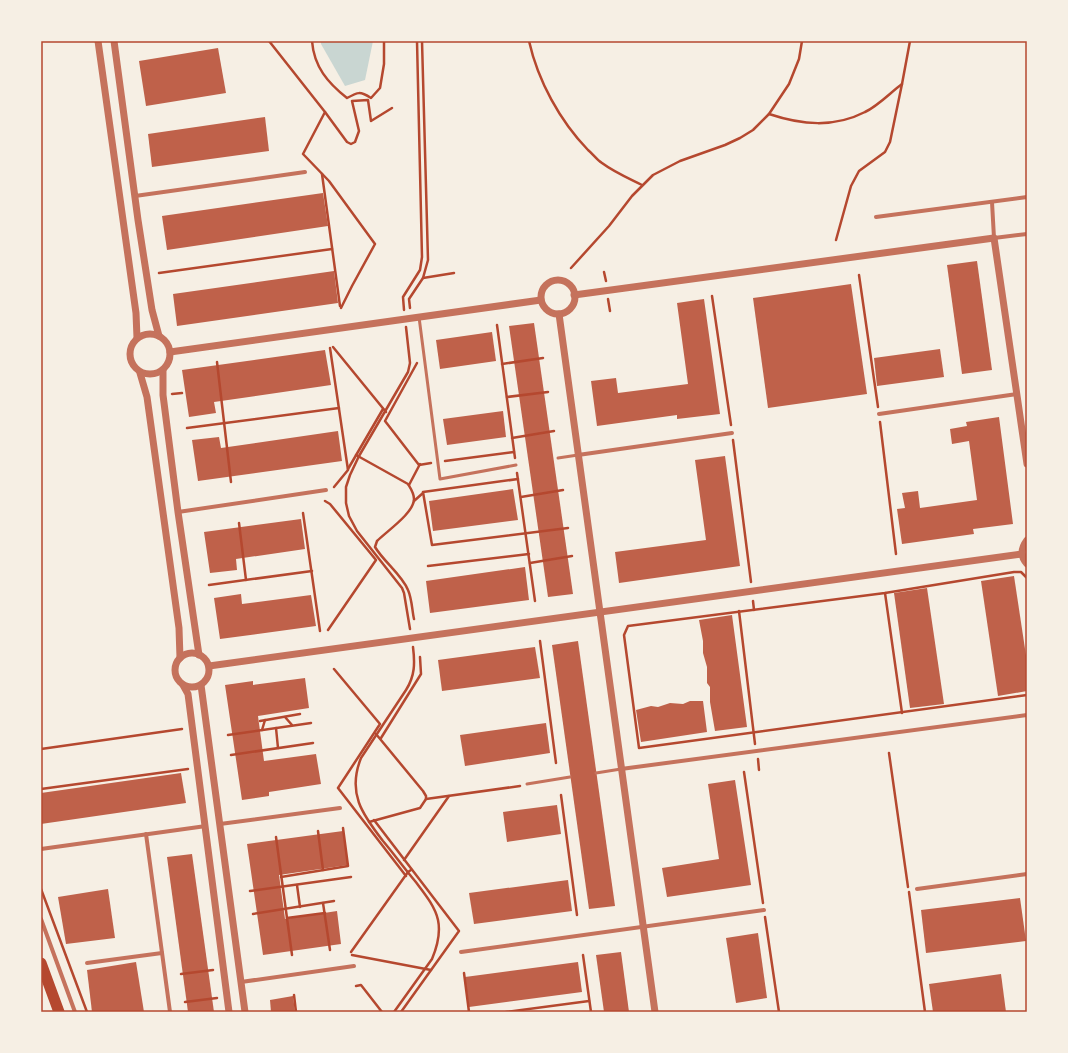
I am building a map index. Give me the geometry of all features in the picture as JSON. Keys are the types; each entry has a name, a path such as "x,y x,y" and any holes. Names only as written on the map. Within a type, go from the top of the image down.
{"highway":[{"path":"41,963 59,1012"}],"street":[{"path":"98,41 136,313 137,338"},
{"path":"114,41 152,310 159,336"},
{"path":"135,196 305,172"},
{"path":"876,217 1027,197"},
{"path":"992,202 994,238 1027,464"},
{"path":"574,295 1027,234"},
{"path":"555,280 564,281 568,284 574,295 574,302 571,308 559,314 544,308 541,300 544,287 555,280"},
{"path":"170,352 541,300"},
{"path":"559,314 655,1012"},
{"path":"144,334 159,336 167,343 170,352 170,359 167,365 163,370 156,374 148,375 140,373 132,366 129,356 130,346 137,338 144,334"},
{"path":"163,370 163,395 199,655"},
{"path":"140,373 148,404 179,628 180,658 175,672 188,694 229,1012"},
{"path":"879,414 1017,394"},
{"path":"578,454 732,433"},
{"path":"178,512 326,490"},
{"path":"1027,540 1022,547 1024,561 1027,564"},
{"path":"208,666 1022,554"},
{"path":"180,658 189,654 199,655 207,661 208,666 208,677 201,685 192,687 183,684"},
{"path":"201,685 245,1012"},
{"path":"621,769 1027,715"},
{"path":"220,824 340,808"},
{"path":"41,849 206,826"},
{"path":"146,834 170,1012"},
{"path":"917,889 1027,874"},
{"path":"461,952 764,910"},
{"path":"41,919 75,1012"},
{"path":"87,963 162,953"},
{"path":"241,982 354,966"}],"lane":[{"path":"419,317 440,479 516,465"},
{"path":"558,458 578,454"},
{"path":"596,773 621,769"},
{"path":"526,784 570,777"}],"path":[{"path":"269,41 347,142 351,144 355,142 359,131 352,102 368,100 371,121 392,108"},
{"path":"312,41 312,48 318,67 333,86 347,98 358,92 364,93 371,98 380,88 384,64 384,41"},
{"path":"331,492 358,456 408,372 410,363 402,297 420,270 422,256 417,41"},
{"path":"409,299 423,278 428,260 422,41"},
{"path":"529,41 542,81 560,113 578,140 600,162 642,185"},
{"path":"571,268 609,226 632,196 653,175 680,160 740,138 753,130 769,114 789,84 798,60 802,41"},
{"path":"836,240 851,186 859,171 885,152 890,142 910,41"},
{"path":"769,114 800,122 843,121 867,111 902,84"},
{"path":"322,174 341,308 375,244 346,206 339,194 322,174 303,154 325,112"},
{"path":"159,273 332,249"},
{"path":"423,278 454,272"},
{"path":"712,296 732,433 754,610"},
{"path":"348,470 338,408 332,347 388,415"},
{"path":"502,364 543,358"},
{"path":"217,362 231,482"},
{"path":"507,397 548,392"},
{"path":"187,428 338,408"},
{"path":"512,438 554,431"},
{"path":"358,456 409,485 414,501"},
{"path":"358,456 346,487 346,503 349,516 358,531 400,583 404,593 414,664 412,679 406,690 338,788 408,872 434,908 438,921 439,934 436,950 432,959 394,1012"},
{"path":"409,485 420,464"},
{"path":"379,558 375,547 377,541 411,510 414,501 424,492 518,478"},
{"path":"521,497 563,490"},
{"path":"424,492 432,545 568,528"},
{"path":"325,501 330,504 379,558 404,581 409,591 414,619"},
{"path":"303,513 320,631"},
{"path":"239,523 246,580"},
{"path":"428,566 529,554"},
{"path":"530,563 572,556"},
{"path":"328,630 379,558"},
{"path":"208,585 312,571"},
{"path":"1027,578 1021,572 1014,572 885,593 628,626 624,635 639,748 1027,695"},
{"path":"885,593 902,713"},
{"path":"739,611 756,751 760,770"},
{"path":"540,641 556,763"},
{"path":"381,738 421,674 420,657"},
{"path":"334,669 380,724 361,758 358,767 356,783 359,805 367,822 406,876"},
{"path":"260,721 300,714"},
{"path":"285,717 292,726"},
{"path":"262,730 265,720"},
{"path":"228,735 311,723"},
{"path":"276,728 278,748"},
{"path":"41,749 182,730"},
{"path":"367,822 420,808 426,799 423,791 376,733"},
{"path":"231,755 313,743"},
{"path":"889,753 925,1012"},
{"path":"41,789 188,769"},
{"path":"744,772 779,1012"},
{"path":"426,799 526,784"},
{"path":"561,795 577,915"},
{"path":"404,860 449,796"},
{"path":"374,820 459,931 401,1012"},
{"path":"281,877 348,866 343,828"},
{"path":"318,831 323,870"},
{"path":"276,837 292,955"},
{"path":"411,870 408,872 352,953 431,970"},
{"path":"250,891 351,877"},
{"path":"297,885 300,906"},
{"path":"41,888 86,1012"},
{"path":"253,914 334,901"},
{"path":"323,903 330,950"},
{"path":"287,918 325,913"},
{"path":"583,955 591,1012"},
{"path":"181,974 213,970"},
{"path":"464,973 469,1012"},
{"path":"356,986 361,985 382,1012"},
{"path":"294,995 296,1012"},
{"path":"185,1002 217,998"},
{"path":"506,1012 589,1001"}],"shaded area":[{"path":"321,41 373,41 365,80 345,86 321,44"}],"building":[{"path":"218,48 226,93 146,106 139,61"},
{"path":"265,117 269,151 152,167 148,134"},
{"path":"323,193 328,226 167,250 162,216"},
{"path":"977,261 992,370 962,374 947,265"},
{"path":"334,271 338,303 177,326 173,294"},
{"path":"851,284 867,394 768,408 753,298"},
{"path":"704,299 720,414 677,419 677,415 597,426 591,381 616,378 618,393 688,384 677,303"},
{"path":"534,323 573,594 548,597 509,326"},
{"path":"492,332 496,361 440,369 436,340"},
{"path":"940,349 944,377 877,386 874,358"},
{"path":"325,350 331,385 214,402 216,413 189,417 182,370"},
{"path":"503,411 506,437 447,445 443,419"},
{"path":"999,417 1013,524 973,529 974,534 902,544 897,509 905,508 902,493 918,491 920,508 977,500 969,441 952,444 950,429 967,426 966,422"},
{"path":"338,431 342,461 198,481 192,440 219,437 221,448"},
{"path":"725,456 740,566 619,583 615,552 706,540 695,460"},
{"path":"513,489 518,520 433,531 429,501"},
{"path":"301,519 305,549 236,559 237,570 210,573 204,532"},
{"path":"525,567 529,600 430,613 426,581"},
{"path":"1014,576 1027,662 1027,691 998,696 981,581"},
{"path":"927,588 944,704 910,708 894,593"},
{"path":"241,594 242,604 311,595 316,626 220,639 214,598"},
{"path":"732,615 747,727 715,731 710,702 710,687 707,683 707,667 703,653 703,641 699,620"},
{"path":"578,641 615,906 589,909 552,645"},
{"path":"535,647 540,678 442,691 438,660"},
{"path":"305,678 309,708 258,716 264,761 316,754 321,784 269,792 269,796 242,800 225,685 253,681 253,685"},
{"path":"690,701 703,701 707,732 641,742 636,710 651,706 658,707 670,703 683,704"},
{"path":"546,723 550,753 465,766 460,735"},
{"path":"181,773 186,803 41,824 41,793"},
{"path":"735,780 751,885 667,897 662,868 719,859 708,784"},
{"path":"557,805 561,834 507,842 503,812"},
{"path":"343,831 348,865 279,875 285,919 337,911 341,944 263,955 247,844"},
{"path":"192,854 214,1012 188,1012 167,857"},
{"path":"568,880 572,911 474,924 469,893"},
{"path":"108,889 115,938 66,944 58,897"},
{"path":"1020,898 1026,941 926,953 921,910"},
{"path":"758,933 767,998 736,1003 726,938"},
{"path":"621,952 629,1012 604,1012 596,955"},
{"path":"136,962 144,1012 92,1012 87,970"},
{"path":"578,962 582,992 469,1007 465,977"},
{"path":"1001,974 1006,1012 933,1012 929,984"},
{"path":"293,996 295,1012 271,1012 270,1000"}]}
